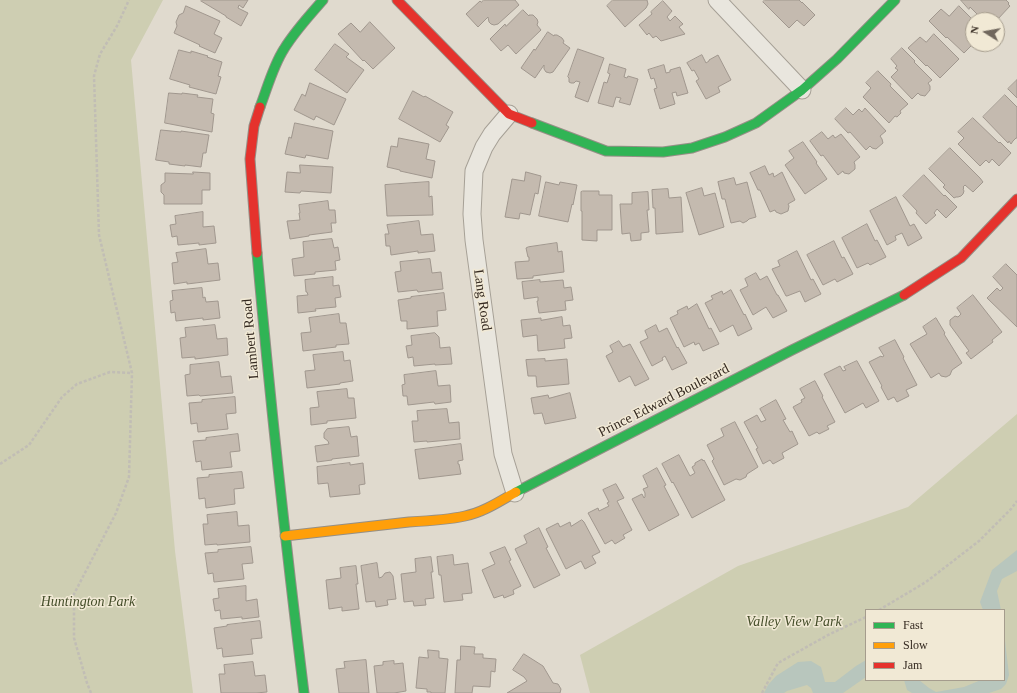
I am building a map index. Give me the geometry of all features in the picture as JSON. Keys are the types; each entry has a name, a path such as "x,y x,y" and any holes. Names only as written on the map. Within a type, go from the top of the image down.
{"street":[{"name":"Lambert Road","path":"304,693 266,358 250,159 254,126 271,76 284,50 299,28 323,0"},
{"path":"397,0 509,114 606,150 662,152 692,148 731,135 756,123 802,90 837,59 896,0"},
{"path":"717,0 802,90"},
{"name":"Lang Road","path":"509,114 492,134 484,147 474,171 472,214 474,240 503,454 515,493"},
{"name":"Prince Edward Boulevard","path":"285,536 466,516 488,508 792,350 902,296 961,258 984,232 1017,199"}],"path":[{"path":"91,693 74,638 74,594 116,513 129,477 132,372 99,235 94,76 100,54 117,26 129,0"},
{"path":"0,464 29,445 62,397 77,384 110,372 132,372"},
{"path":"881,609 926,582 973,545 1011,509 1017,501"},
{"path":"762,693 778,663 865,617"}],"green space":[{"name":"Huntington Park","path":"0,0 163,0 131,60 175,551 193,693 0,693"},
{"name":"Valley View Park","path":"1017,414 1017,693 590,693 580,655 738,566 908,507"}],"shaded area":[{"path":"1017,550 1017,571 1002,579 997,591 1001,609 983,609 980,602 992,570"},
{"path":"1005,641 1009,675 1006,684 1001,689 989,693 912,693 907,690 904,681 920,681 936,692 964,687 979,681 1005,681"},
{"path":"811,661 821,667 825,682 835,682 865,661 865,678 843,693 813,693 811,688 807,685 784,693 764,693 768,685 776,676 798,662"}],"building":[{"path":"248,0 243,8 239,5 238,8 248,13 241,26 201,1"},
{"path":"484,0 515,0 519,5 498,24 491,24 488,17 478,27 466,14 480,1 481,2"},
{"path":"613,0 647,0 648,4 646,8 625,27 607,6"},
{"path":"765,0 799,0 815,15 804,26 797,20 789,28 763,2"},
{"path":"961,0 1006,0 1010,6 1004,12 975,12 970,7 969,9"},
{"path":"663,1 672,11 667,17 670,21 675,16 683,24 679,27 685,34 661,41 656,36 653,38 649,33 647,35 639,25 652,14 651,12"},
{"path":"186,6 220,21 214,34 222,38 215,53 174,33 179,15 183,13"},
{"path":"959,6 965,12 964,53 929,21 941,9 949,16"},
{"path":"523,10 529,16 533,15 537,19 537,25 541,30 516,54 508,45 501,51 490,39 505,24 506,26"},
{"path":"370,22 395,48 373,69 364,60 363,61 338,34 351,23 360,32"},
{"path":"548,32 554,36 557,35 562,38 564,41 563,43 570,48 553,72 546,72 544,65 535,78 521,68"},
{"path":"934,34 959,59 940,78 908,48 920,37 926,42"},
{"path":"335,44 349,54 346,57 364,70 347,93 315,70"},
{"path":"902,48 932,80 928,83 930,90 925,96 918,93 912,99 891,77 898,70 895,68 897,66 891,59"},
{"path":"578,49 604,58 588,102 575,97 580,82 576,81 571,83 569,82 568,77"},
{"path":"179,50 191,53 191,51 222,62 218,76 221,77 216,94 189,87 190,85 170,79"},
{"path":"702,55 706,63 718,55 731,80 718,87 720,92 706,99 696,81 699,79 694,70 692,71 687,63"},
{"path":"610,64 626,69 624,77 627,78 628,76 638,79 630,105 619,102 621,98 616,97 613,107 598,103 604,82 607,83 610,74 608,73"},
{"path":"664,65 666,73 680,67 688,93 677,96 676,92 672,93 675,104 660,109 654,89 657,88 654,78 651,79 648,70"},
{"path":"878,71 891,84 890,86 908,104 900,111 901,113 897,117 895,116 889,123 863,97 871,88 866,83"},
{"path":"1017,80 1017,98 1008,89"},
{"path":"310,83 346,99 334,125 316,116 314,120 294,110 302,94 305,96"},
{"path":"413,91 453,112 446,125 449,127 440,142 399,119"},
{"path":"169,93 198,95 197,97 213,99 211,113 214,114 212,132 165,123"},
{"path":"1005,95 1017,107 1017,138 1011,144 1009,141 1008,143 983,117"},
{"path":"846,108 853,115 859,109 862,112 865,108 886,131 880,136 883,143 876,149 870,146 866,150 850,132 848,133 835,119"},
{"path":"973,118 1011,153 999,166 992,159 989,163 986,160 980,166 958,144 964,138 958,132"},
{"path":"295,123 333,131 328,159 306,155 305,158 285,154 289,137 291,138"},
{"path":"161,130 209,135 206,153 203,153 201,167 169,164 169,162 156,160"},
{"path":"822,132 828,139 833,135 835,138 841,134 860,157 854,162 855,169 849,174 844,173 843,171 838,175 810,141"},
{"path":"399,138 429,144 426,159 435,161 432,178 387,167 391,146 397,147"},
{"path":"803,142 827,179 805,194 785,165 794,158 789,151"},
{"path":"950,148 983,182 973,192 965,185 963,187 963,194 954,198 943,187 945,185 929,169"},
{"path":"300,165 333,167 331,193 301,191 300,193 285,192 287,172 300,173"},
{"path":"765,166 769,175 773,173 774,177 782,172 795,200 788,204 788,211 781,214 775,210 770,212 750,173"},
{"path":"193,172 210,173 210,190 202,190 202,204 164,204 164,195 161,192 161,185 165,182 165,173 193,174"},
{"path":"526,172 541,176 538,194 535,193 530,215 520,213 519,219 505,217 512,179 524,181"},
{"path":"924,175 957,207 946,218 937,209 934,213 936,215 926,224 916,213 917,211 903,196"},
{"path":"734,178 736,185 747,182 756,217 743,223 740,221 731,223 725,199 722,199 718,182"},
{"path":"429,182 429,197 432,196 433,215 387,216 385,185"},
{"path":"546,182 559,185 560,182 577,185 568,222 539,216"},
{"path":"702,188 704,196 715,193 724,227 699,235 686,193"},
{"path":"668,189 669,198 681,197 683,232 656,234 655,208 653,208 652,190"},
{"path":"599,191 599,195 612,195 612,230 597,230 597,241 582,240 581,192"},
{"path":"648,192 649,210 647,210 649,232 641,233 641,240 631,241 630,233 622,234 620,204 632,204 632,193"},
{"path":"896,197 910,226 914,224 922,238 908,246 902,233 895,236 896,240 887,245 870,211"},
{"path":"328,201 329,210 335,210 336,223 331,223 332,232 290,239 287,221 300,220 299,205"},
{"path":"203,212 203,227 214,226 216,243 178,245 177,236 172,237 170,225 176,224 175,216"},
{"path":"419,221 421,235 433,234 435,251 418,253 418,251 391,255 390,246 386,246 385,234 389,234 387,225"},
{"path":"867,224 875,241 877,240 886,257 870,265 868,263 857,268 842,238"},
{"path":"332,239 334,248 338,247 340,260 335,261 336,270 294,276 292,259 304,257 303,242"},
{"path":"834,241 842,258 844,257 853,274 837,282 835,279 823,285 807,255"},
{"path":"557,243 558,252 562,251 564,272 533,276 533,278 517,279 515,262 529,261 526,248"},
{"path":"206,249 208,264 218,263 220,280 174,284 172,263 178,262 176,253"},
{"path":"797,251 811,280 813,279 821,294 805,302 800,291 786,296 772,269 780,266 778,261"},
{"path":"430,259 432,273 441,272 443,289 418,292 417,290 398,292 395,272 401,271 400,262"},
{"path":"1006,264 1017,275 1017,327 987,298 997,288 1000,291 1003,288 993,277"},
{"path":"756,273 760,280 767,276 787,311 773,318 766,307 753,315 740,290 748,286 745,279"},
{"path":"333,277 333,286 339,285 341,297 335,298 336,307 315,309 316,311 298,313 297,296 308,295 306,292 305,280"},
{"path":"540,280 540,282 563,280 564,288 571,287 573,300 565,301 566,310 539,313 537,301 538,297 524,299 522,282"},
{"path":"202,288 203,298 205,297 206,302 218,301 220,318 176,321 175,312 171,313 170,301 173,300 172,291"},
{"path":"731,290 752,329 738,336 733,325 720,332 705,303 713,299 711,296 722,291 723,294"},
{"path":"444,293 446,310 437,311 438,326 407,329 407,321 401,321 398,300"},
{"path":"973,295 1002,332 992,340 993,342 971,359 966,353 969,351 950,325 950,320 961,314 957,308"},
{"path":"697,304 709,329 711,328 719,344 703,351 699,343 695,345 694,342 684,347 670,318 678,314 677,311 687,306 688,309"},
{"path":"339,314 340,323 346,323 349,344 303,351 301,333 311,332 309,318"},
{"path":"562,317 563,326 570,325 572,338 564,339 565,348 538,351 537,335 523,337 521,320 541,318 541,320"},
{"path":"936,318 962,363 952,370 950,375 946,377 941,376 939,373 931,378 910,344 927,334 923,327"},
{"path":"215,325 217,339 227,338 228,355 195,359 195,357 182,358 180,338 186,337 185,328"},
{"path":"656,325 659,332 667,328 677,348 678,347 687,363 672,370 665,356 662,358 663,360 652,366 640,342 648,338 645,331"},
{"path":"435,333 439,337 440,348 450,347 452,364 414,366 413,357 408,358 406,346 412,345 411,336"},
{"path":"895,340 917,385 906,390 909,396 897,402 894,397 888,400 869,362 884,356 879,348"},
{"path":"619,341 623,347 630,344 649,379 635,386 630,376 619,382 606,356 613,352 610,346"},
{"path":"343,352 344,361 350,360 353,381 307,388 305,371 315,370 313,355"},
{"path":"545,359 545,361 567,359 569,384 537,387 536,376 528,376 526,360"},
{"path":"857,361 879,401 866,408 863,403 845,413 824,374 840,366 843,371 846,370 844,367"},
{"path":"219,362 221,377 231,376 233,393 187,396 185,375 190,374 190,365"},
{"path":"436,371 438,386 450,385 451,402 408,405 407,396 403,396 402,385 405,384 404,375"},
{"path":"815,381 835,422 827,426 829,429 819,434 817,432 809,436 793,407 802,402 801,400 805,398 800,389"},
{"path":"347,389 348,398 354,398 356,418 327,421 327,423 311,425 310,408 319,407 317,392"},
{"path":"570,393 576,418 545,424 542,413 534,414 531,398 548,395 549,398"},
{"path":"235,397 236,413 226,414 228,429 198,432 197,423 191,424 189,403 202,402 202,400"},
{"path":"776,400 786,419 783,420 790,432 792,431 798,444 782,453 784,458 773,464 770,460 763,464 756,449 758,448 744,422 757,415 761,422 766,420 760,409"},
{"path":"447,409 449,423 459,422 460,439 414,442 412,421 418,421 417,411"},
{"path":"735,422 758,467 747,474 746,477 740,480 736,479 724,485 712,461 714,459 707,445 724,436 721,429"},
{"path":"349,427 351,437 357,436 359,456 317,462 315,446 329,444 324,438 324,433 327,429"},
{"path":"238,434 240,451 230,452 232,467 202,470 201,461 196,462 193,441"},
{"path":"461,444 463,460 458,461 458,464 461,474 419,479 415,450"},
{"path":"679,455 690,476 695,473 692,467 695,463 702,459 703,461 704,460 725,500 692,518 662,464"},
{"path":"350,463 350,465 363,463 365,484 359,485 360,494 330,497 328,483 318,484 317,467"},
{"path":"657,468 666,485 664,486 679,515 649,531 632,499 642,494 644,498 645,497 643,489 648,487 643,476"},
{"path":"242,472 244,488 234,489 235,504 206,508 205,498 199,499 197,478 209,477 209,475"},
{"path":"616,484 624,498 617,501 632,530 623,535 625,538 615,544 612,540 605,544 588,513 598,508 599,511 609,506 607,503 609,502 603,490"},
{"path":"237,512 238,526 249,525 250,542 205,545 203,524 208,524 207,515"},
{"path":"582,520 600,552 592,556 596,563 585,569 581,561 566,569 546,529 558,523 560,527 570,522 571,526"},
{"path":"539,528 548,547 546,548 560,575 534,588 515,549 527,543 524,536"},
{"path":"251,547 253,563 242,564 244,579 214,582 213,573 208,574 205,553 218,552 218,550"},
{"path":"505,547 511,560 509,561 521,586 513,590 514,594 504,598 503,595 494,598 482,570 495,564 490,553"},
{"path":"453,555 454,565 468,563 472,593 462,594 463,600 444,602 437,557"},
{"path":"431,557 434,598 425,599 426,605 414,606 413,601 404,602 401,574 416,572 415,559"},
{"path":"377,563 379,578 385,573 390,572 393,576 396,599 387,600 388,605 376,607 375,601 366,602 361,566"},
{"path":"356,566 358,584 356,584 359,609 342,611 342,607 329,609 326,580 341,578 340,568"},
{"path":"246,586 246,601 257,599 259,617 221,619 220,610 215,611 213,599 219,598 218,589"},
{"path":"260,621 262,638 251,639 253,654 223,657 222,648 217,649 214,628"},
{"path":"461,646 475,647 474,654 483,654 483,658 496,659 495,672 491,671 490,687 473,686 472,693 455,693 457,660 460,660"},
{"path":"428,650 439,651 439,658 448,659 445,693 431,693 427,692 427,689 416,688 419,657 428,658"},
{"path":"524,654 543,666 553,683 558,684 561,689 560,693 507,693 527,681 524,677 513,670"},
{"path":"366,660 369,693 339,693 336,669 345,668 344,662"},
{"path":"394,661 394,664 403,663 406,691 377,693 374,666 383,665 383,662"},
{"path":"253,662 255,676 265,675 267,692 221,693 219,674 225,674 224,665"}],"traffic: fast":[{"path":"260,107 273,70 288,42 323,0"},
{"path":"532,123 606,151 663,152 692,148 725,137 756,123 802,90 837,59 895,0"},
{"path":"257,253 267,363 304,693"},
{"path":"516,492 792,350 904,295"}],"traffic: slow":[{"path":"285,536 458,517 485,509 516,492"}],"traffic: jam":[{"path":"397,0 509,114 532,123"},
{"path":"257,253 250,159 254,126 260,107"},
{"path":"904,295 961,258 1017,199"}]}
